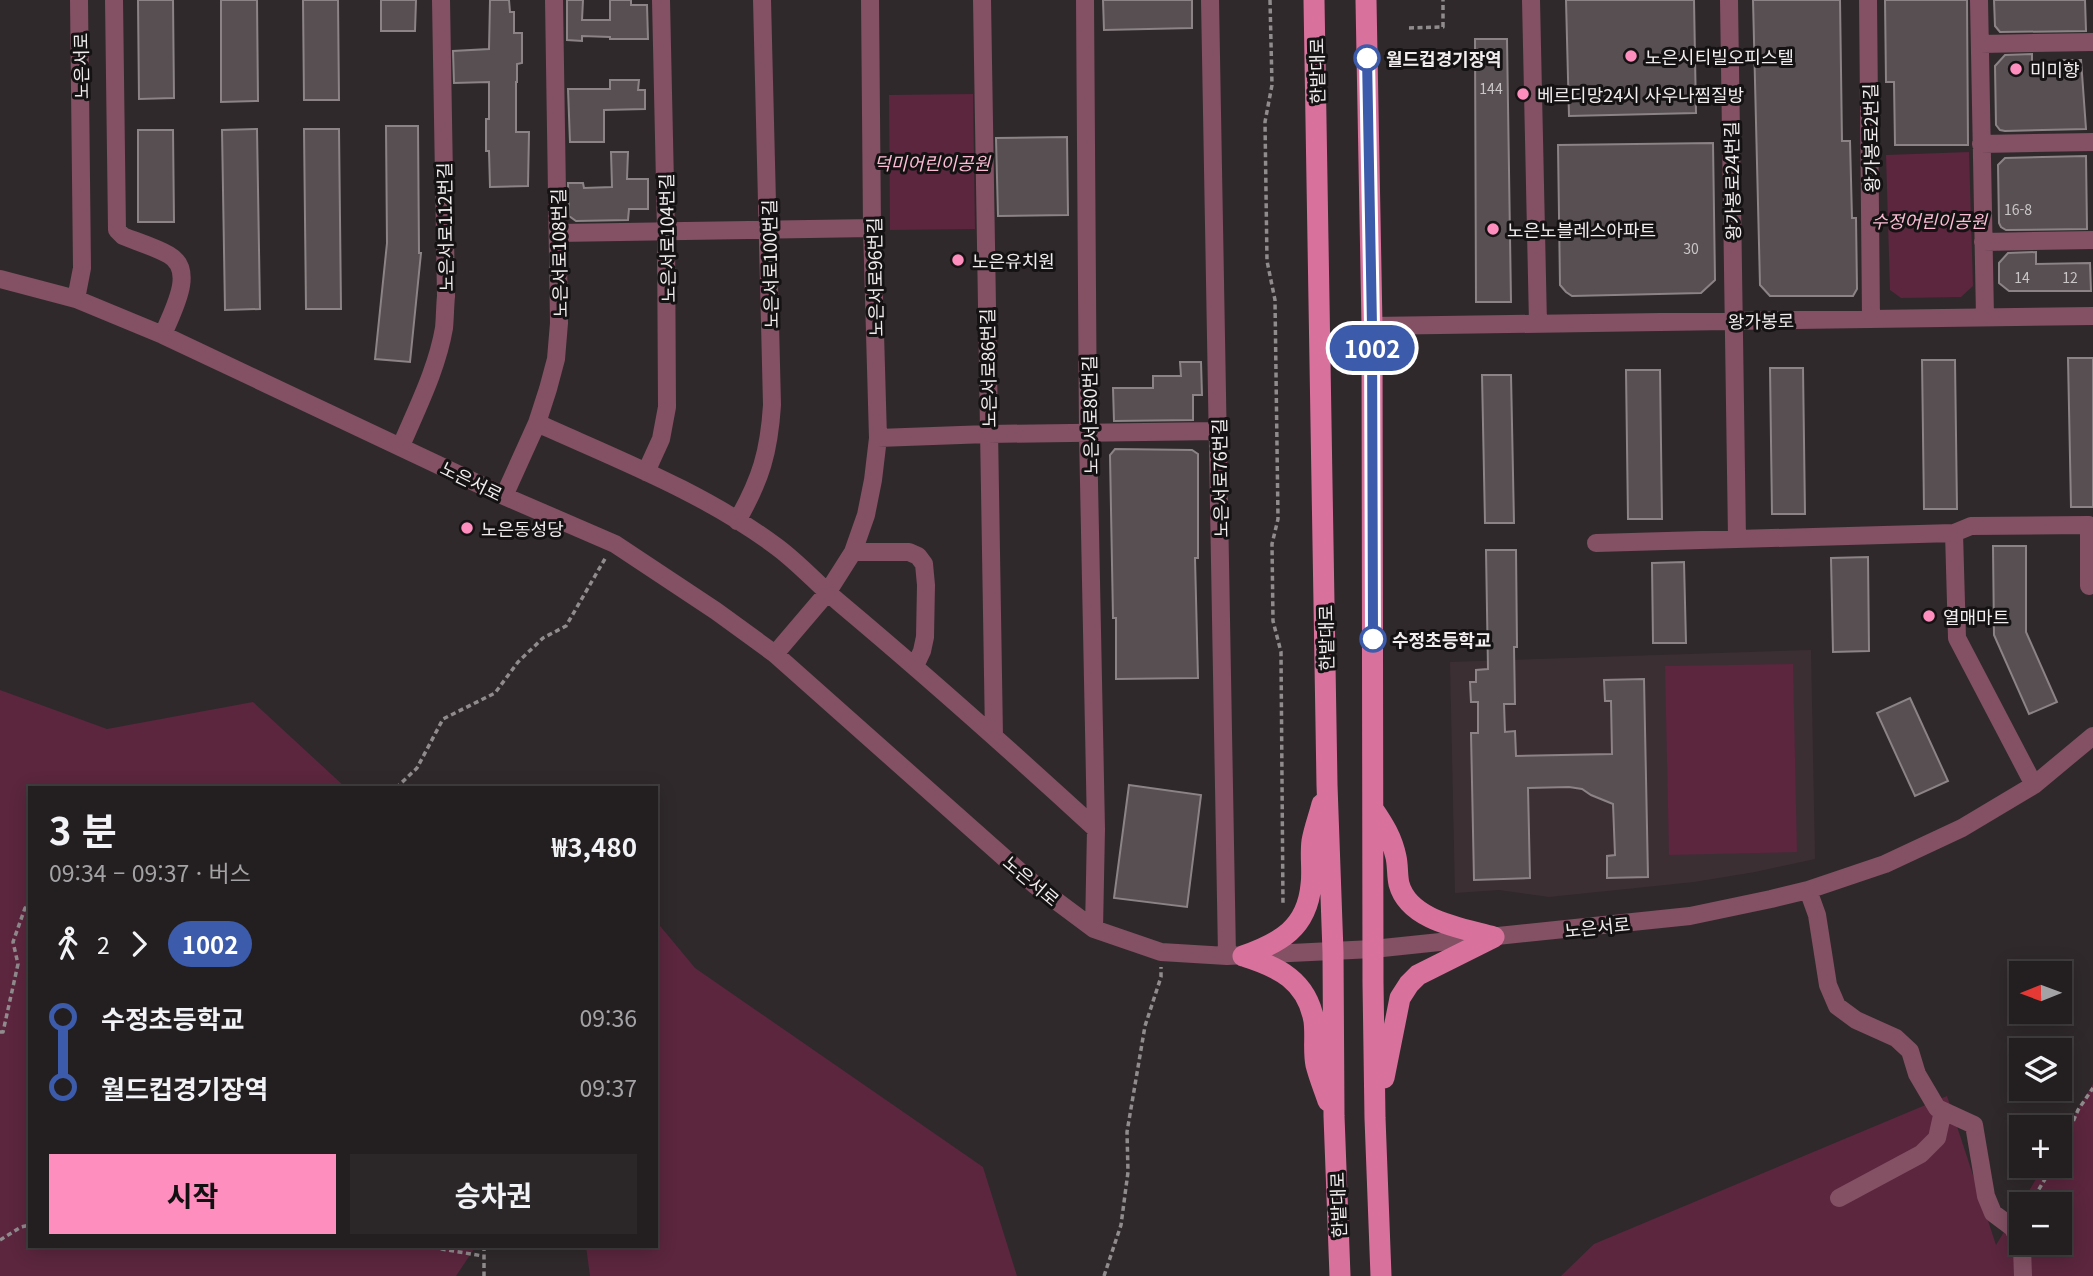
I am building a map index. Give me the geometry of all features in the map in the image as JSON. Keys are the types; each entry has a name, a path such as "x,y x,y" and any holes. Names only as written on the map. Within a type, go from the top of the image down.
{"main road":[{"name":"한밭대로","path":"1314,0 1327,785 1340,1276"},
{"path":"1366,0 1372,326 1373,949 1375,1118 1381,1276"},
{"path":"1235,956 1271,946 1295,928 1308,903 1312,840 1327,785"},
{"path":"1373,809 1390,834 1399,884 1405,899 1415,910 1494,937"},
{"path":"1375,1118 1400,998 1409,984 1418,975 1494,937"},
{"path":"1235,956 1272,965 1291,978 1307,1000 1314,1021 1315,1063 1334,1116"}],"street":[{"name":"노은서로","path":"76,299 82,268 79,0"},
{"path":"114,0 117,230 123,236 171,256 183,273 163,335"},
{"name":"노은서로112번길","path":"401,446 430,376 444,326 446,296 441,0"},
{"name":"노은서로108번길","path":"504,496 537,423 556,359 559,323 554,0"},
{"name":"노은서로104번길","path":"646,472 662,439 667,407 661,0"},
{"name":"노은서로100번길","path":"737,521 755,489 767,450 772,404 762,0"},
{"name":"노은서로96번길","path":"775,654 827,593 853,552 866,515 878,438 872,228 870,0"},
{"name":"노은서로86번길","path":"982,0 994,736"},
{"name":"노은서로80번길","path":"1085,0 1088,433 1096,829 1094,929"},
{"name":"노은서로76번길","path":"1210,0 1218,430 1235,956"},
{"path":"1531,0 1538,324"},
{"name":"왕가봉로24번길","path":"1729,0 1737,539"},
{"name":"왕가봉로2번길","path":"1868,0 1871,319"},
{"path":"1979,0 1985,317"},
{"path":"1980,44 2093,42"},
{"path":"1981,144 2093,142"},
{"path":"558,233 872,228"},
{"path":"1983,242 2093,240"},
{"name":"노은서로","path":"0,279 76,299 163,335 504,496 615,544 775,654 1035,885 1094,929 1161,953 1235,956 1373,949 1690,916 1808,890 1885,864 1962,828 2034,785 2093,736"},
{"name":"왕가봉로","path":"1372,326 2093,316"},
{"path":"537,423 710,504 779,548 1096,829"},
{"path":"878,438 1218,430"},
{"path":"1596,543 1954,533 1971,526 2089,525 2089,586"},
{"path":"1954,533 1957,638 2034,785"},
{"path":"853,552 909,552 918,556 924,564 925,637 915,666"},
{"path":"1808,890 1818,915 1828,985 1837,1006 1856,1020 1896,1038 1910,1051 1917,1074 1937,1108 1974,1125 1986,1196 1993,1213 2013,1228 2022,1248 2024,1276"},
{"path":"1839,1198 1921,1154 1937,1138 1943,1111"}],"path":[{"path":"1270,0 1272,85 1265,122 1267,261 1275,300 1278,519 1272,544 1273,621 1281,652 1283,906"},
{"path":"1409,28 1443,27 1443,0"},
{"path":"398,786 417,768 443,719 495,693 518,662 543,638 566,626 615,544"},
{"path":"0,1032 3,1031 18,964 13,942 28,906"},
{"path":"1104,1276 1122,1225 1128,1172 1127,1132 1146,1026 1161,978 1161,953"},
{"path":"2072,1122 2077,1110 2093,1088"},
{"path":"0,1240 28,1225"},
{"path":"436,1248 483,1256"},
{"path":"484,1248 484,1276"}],"shaded area":[{"name":"수정초등학교","path":"1811,650 1815,859 1694,882 1549,897 1499,890 1455,893 1450,662"}],"green space":[{"name":"덕미어린이공원","path":"973,94 975,229 890,230 889,95"},
{"name":"수정어린이공원","path":"1969,152 1973,286 1961,297 1901,298 1890,290 1886,155"},
{"path":"1793,664 1797,852 1669,855 1665,666"},
{"path":"0,690 107,729 253,702 344,786 28,786 28,1248 475,1248 456,1276 0,1276"},
{"path":"658,923 695,968 983,1167 1017,1276 590,1276 586,1248 658,1248"},
{"path":"2093,1084 2093,1276 1561,1276 1594,1244 1947,1096 1996,1245 2009,1224 2009,1255 2072,1255 2072,1192 2028,1192 2037,1178 2072,1178 2072,1120"}],"building":[{"path":"138,0 173,0 174,98 139,99"},
{"path":"221,0 257,0 258,101 221,102"},
{"path":"303,0 338,0 339,100 304,100"},
{"path":"381,0 416,0 415,31 381,31"},
{"path":"490,0 509,0 510,12 514,12 514,33 522,33 522,63 517,64 516,132 529,132 528,186 490,187 489,151 486,151 489,82 454,83 453,51 489,49"},
{"path":"567,0 583,0 582,20 610,20 610,0 631,0 631,5 647,5 648,39 582,36 582,41 567,40"},
{"path":"1103,0 1192,0 1192,28 1104,30"},
{"name":"노은시티빌오피스텔","path":"1566,0 1694,0 1696,113 1569,116"},
{"path":"1753,0 1840,0 1842,141 1850,141 1852,218 1856,218 1857,289 1853,296 1770,296 1760,285"},
{"path":"1885,0 1967,0 1968,145 1895,145 1894,82 1886,82"},
{"path":"1994,0 2085,0 2086,31 2000,32 1995,26"},
{"path":"1475,39 1507,39 1511,302 1476,302"},
{"path":"2032,54 2032,64 2062,64 2062,60 2081,60 2086,129 2005,131 1996,125 1995,66 2005,55"},
{"path":"610,80 639,80 638,90 645,90 645,109 604,110 604,142 570,142 568,89 610,89"},
{"path":"386,126 418,126 421,253 410,362 375,359 387,243"},
{"path":"257,129 260,309 225,310 222,130"},
{"path":"304,129 339,129 341,309 306,309"},
{"path":"138,130 173,130 174,222 138,222"},
{"path":"1067,137 1068,215 998,216 996,138"},
{"path":"1713,143 1715,280 1701,293 1572,296 1566,292 1560,285 1558,145"},
{"path":"611,152 628,152 627,179 648,179 648,209 629,209 628,220 576,221 569,216 568,183 583,183 584,188 612,187"},
{"path":"2086,156 2087,229 2006,230 2001,227 1998,165 2005,158"},
{"path":"2036,252 2036,264 2090,263 2091,291 2009,291 1999,283 1999,263 2008,253"},
{"path":"2068,358 2093,358 2093,507 2071,507"},
{"path":"1922,360 1955,360 1957,509 1924,509"},
{"path":"1180,362 1201,362 1202,395 1193,395 1193,420 1114,421 1113,388 1153,388 1153,376 1181,376"},
{"path":"1770,368 1803,368 1805,514 1772,514"},
{"path":"1626,370 1660,370 1662,519 1628,519"},
{"path":"1482,375 1511,375 1514,523 1485,523"},
{"path":"1115,449 1192,450 1198,454 1198,558 1195,558 1198,678 1116,679 1110,455"},
{"path":"1993,546 2026,546 2026,632 2057,702 2029,714 1994,635"},
{"path":"1486,550 1516,550 1515,704 1504,704 1505,732 1515,731 1516,756 1612,754 1611,701 1605,701 1604,680 1644,679 1648,877 1607,878 1607,856 1615,855 1613,804 1582,789 1569,787 1528,788 1530,878 1474,880 1471,733 1478,733 1478,702 1471,702 1470,682 1476,682 1476,670 1488,669"},
{"path":"1868,557 1869,651 1833,652 1831,558"},
{"path":"1684,562 1686,643 1653,643 1652,563"},
{"path":"1910,698 1948,781 1915,796 1877,713"},
{"path":"1129,785 1201,795 1187,907 1114,898"}],"bus line":[{"name":"1002","path":"1367,58 1372,326 1373,639"}],"place":[{"name":"노은시티빌오피스텔","path":"1631,56"},
{"name":"월드컵경기장역","path":"1367,58"},
{"name":"미미향","path":"2016,69"},
{"name":"베르디망24시 사우나찜질방","path":"1523,94"},
{"name":"노은노블레스아파트","path":"1493,229"},
{"name":"노은유치원","path":"958,260"},
{"name":"노은동성당","path":"467,528"},
{"name":"열매마트","path":"1929,616"},
{"name":"수정초등학교","path":"1373,639"}]}
